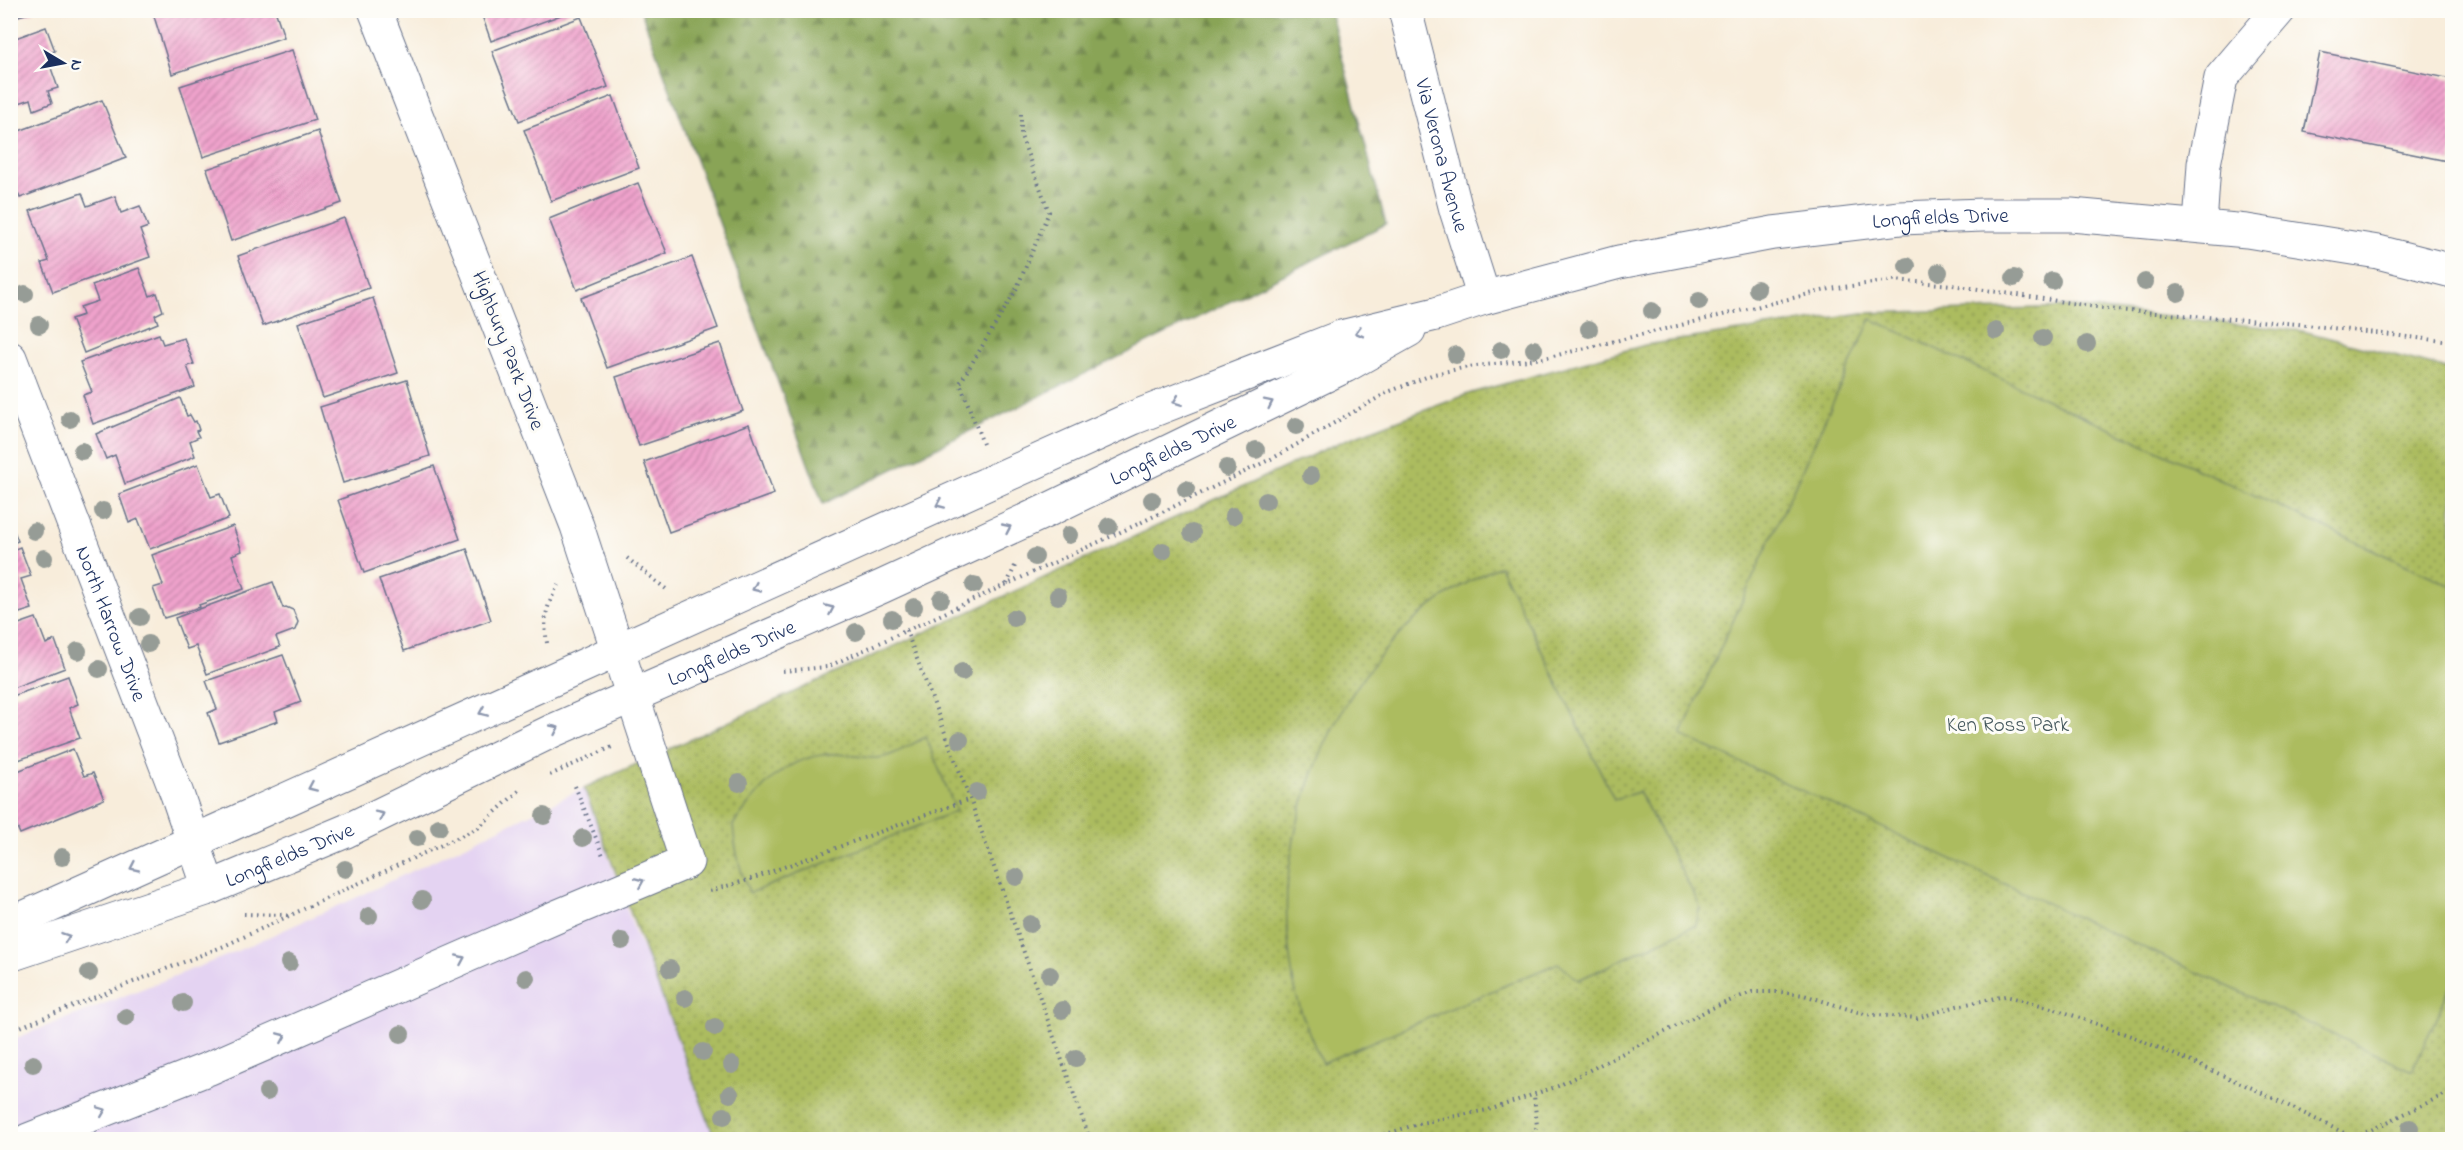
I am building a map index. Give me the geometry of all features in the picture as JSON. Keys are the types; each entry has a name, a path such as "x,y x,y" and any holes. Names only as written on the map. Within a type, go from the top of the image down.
{"street":[{"name":"Highbury Park Drive","path":"28,1140 220,1064 687,862 577,526 375,10"},
{"name":"Via Verona Avenue","path":"1406,10 1456,210 1484,298"},
{"path":"2200,226 2204,164 2222,78 2278,10"},
{"name":"Longfields Drive","path":"10,924 1133,418 1341,337 1436,314 1484,298 1619,262 1773,233 1900,218 1983,215 2071,215 2247,231 2367,250 2452,271"},
{"name":"Longfields Drive","path":"10,956 209,888 346,831 552,731 881,587 1046,511 1345,366 1436,314"},
{"name":"North Harrow Drive","path":"10,358 194,840 209,888"}],"path":[{"path":"983,444 960,383 1016,290 1049,212 1021,136 1021,111"},
{"path":"827,667 1275,457 1388,392 1434,374 1468,367 1545,358 1830,289 1894,280 1952,285 2116,310 2298,324 2452,342"},
{"path":"906,630 970,800 1090,1140"},
{"path":"541,779 580,762"},
{"path":"10,1031 202,955 478,828 509,799 532,783"},
{"path":"575,786 605,861"},
{"path":"700,894 752,879 970,800"},
{"path":"1367,1140 1421,1123 1492,1109 1558,1086 1712,1008 1752,992 1804,995 1864,1014 1917,1018 1957,1006 2005,996 2055,1009 2131,1036 2252,1088 2351,1138 2452,1091"},
{"path":"1531,1140 1537,1126 1534,1095"}],"shaded area":[{"path":"584,788 636,935 671,1007 720,1140 11,1140 11,1040 226,956 362,895"}],"green space":[{"path":"641,11 1330,11 1386,224 823,504"},
{"name":"Ken Ross Park","path":"2073,307 2303,331 2452,370 2452,1139 715,1139 584,788 1345,440 1471,393 1645,345 1862,313"},
{"path":"1871,319 2452,586 2452,983 2412,1071 1681,735"},
{"path":"1500,566 1614,799 1639,792 1700,906 1696,925 1578,980 1558,963 1322,1063 1300,1007 1294,984 1287,922 1287,883 1294,839 1312,775 1340,715 1357,686 1377,659 1421,614 1446,596"},
{"path":"926,737 956,811 750,893 738,860 733,825 753,798 775,776 801,760 834,754 881,757 895,753"}],"building":[{"path":"10,10 33,10 34,12 10,18"},
{"path":"152,10 275,10 284,37 172,74"},
{"path":"480,10 572,10 572,11 491,41"},
{"path":"581,17 608,87 519,121 492,51"},
{"path":"46,27 55,51 46,54 58,88 48,91 52,103 34,110 31,99 10,106 10,40"},
{"path":"292,50 315,120 203,157 180,86"},
{"path":"2320,52 2452,79 2452,162 2304,132"},
{"path":"613,96 639,168 551,201 524,130"},
{"path":"102,100 126,158 20,198 10,175 10,132 18,129 19,131"},
{"path":"318,131 342,203 231,241 207,169"},
{"path":"638,183 667,253 577,290 549,219"},
{"path":"82,193 87,206 115,196 121,213 140,206 148,227 140,230 150,257 53,292 42,263 49,261 30,211"},
{"path":"344,218 369,288 263,326 238,256"},
{"path":"692,257 718,328 607,368 581,298"},
{"path":"139,268 150,296 157,293 163,311 155,315 158,323 84,353 71,319 83,315 80,307 98,301 92,285"},
{"path":"373,298 398,373 323,398 298,323"},
{"path":"159,334 163,344 184,338 194,364 187,366 195,387 93,424 83,395 92,392 80,362"},
{"path":"720,343 743,411 639,446 616,377"},
{"path":"407,380 430,456 343,483 320,407"},
{"path":"180,398 187,416 190,415 194,422 196,421 199,430 196,431 199,437 190,441 195,456 125,484 115,455 106,459 96,434"},
{"path":"749,424 774,494 669,532 644,462"},
{"path":"198,464 211,497 220,494 229,518 150,549 138,519 129,523 119,494"},
{"path":"434,466 460,539 364,573 338,500"},
{"path":"10,521 18,541 10,544"},
{"path":"233,526 242,551 232,555 244,589 199,605 200,607 164,618 153,588 163,585 152,555"},
{"path":"20,547 31,576 21,579 32,609 10,616 10,551"},
{"path":"467,549 491,620 404,651 379,579"},
{"path":"273,582 283,608 293,610 298,622 295,630 276,637 280,647 207,674 196,646 187,649 175,618"},
{"path":"36,618 46,644 55,640 65,668 10,689 10,627"},
{"path":"283,655 301,702 275,712 278,721 219,742 208,713 217,709 206,681"},
{"path":"68,676 78,704 69,708 80,738 10,763 10,697"},
{"path":"73,749 84,776 93,773 104,799 20,834 10,816 10,774"}]}
